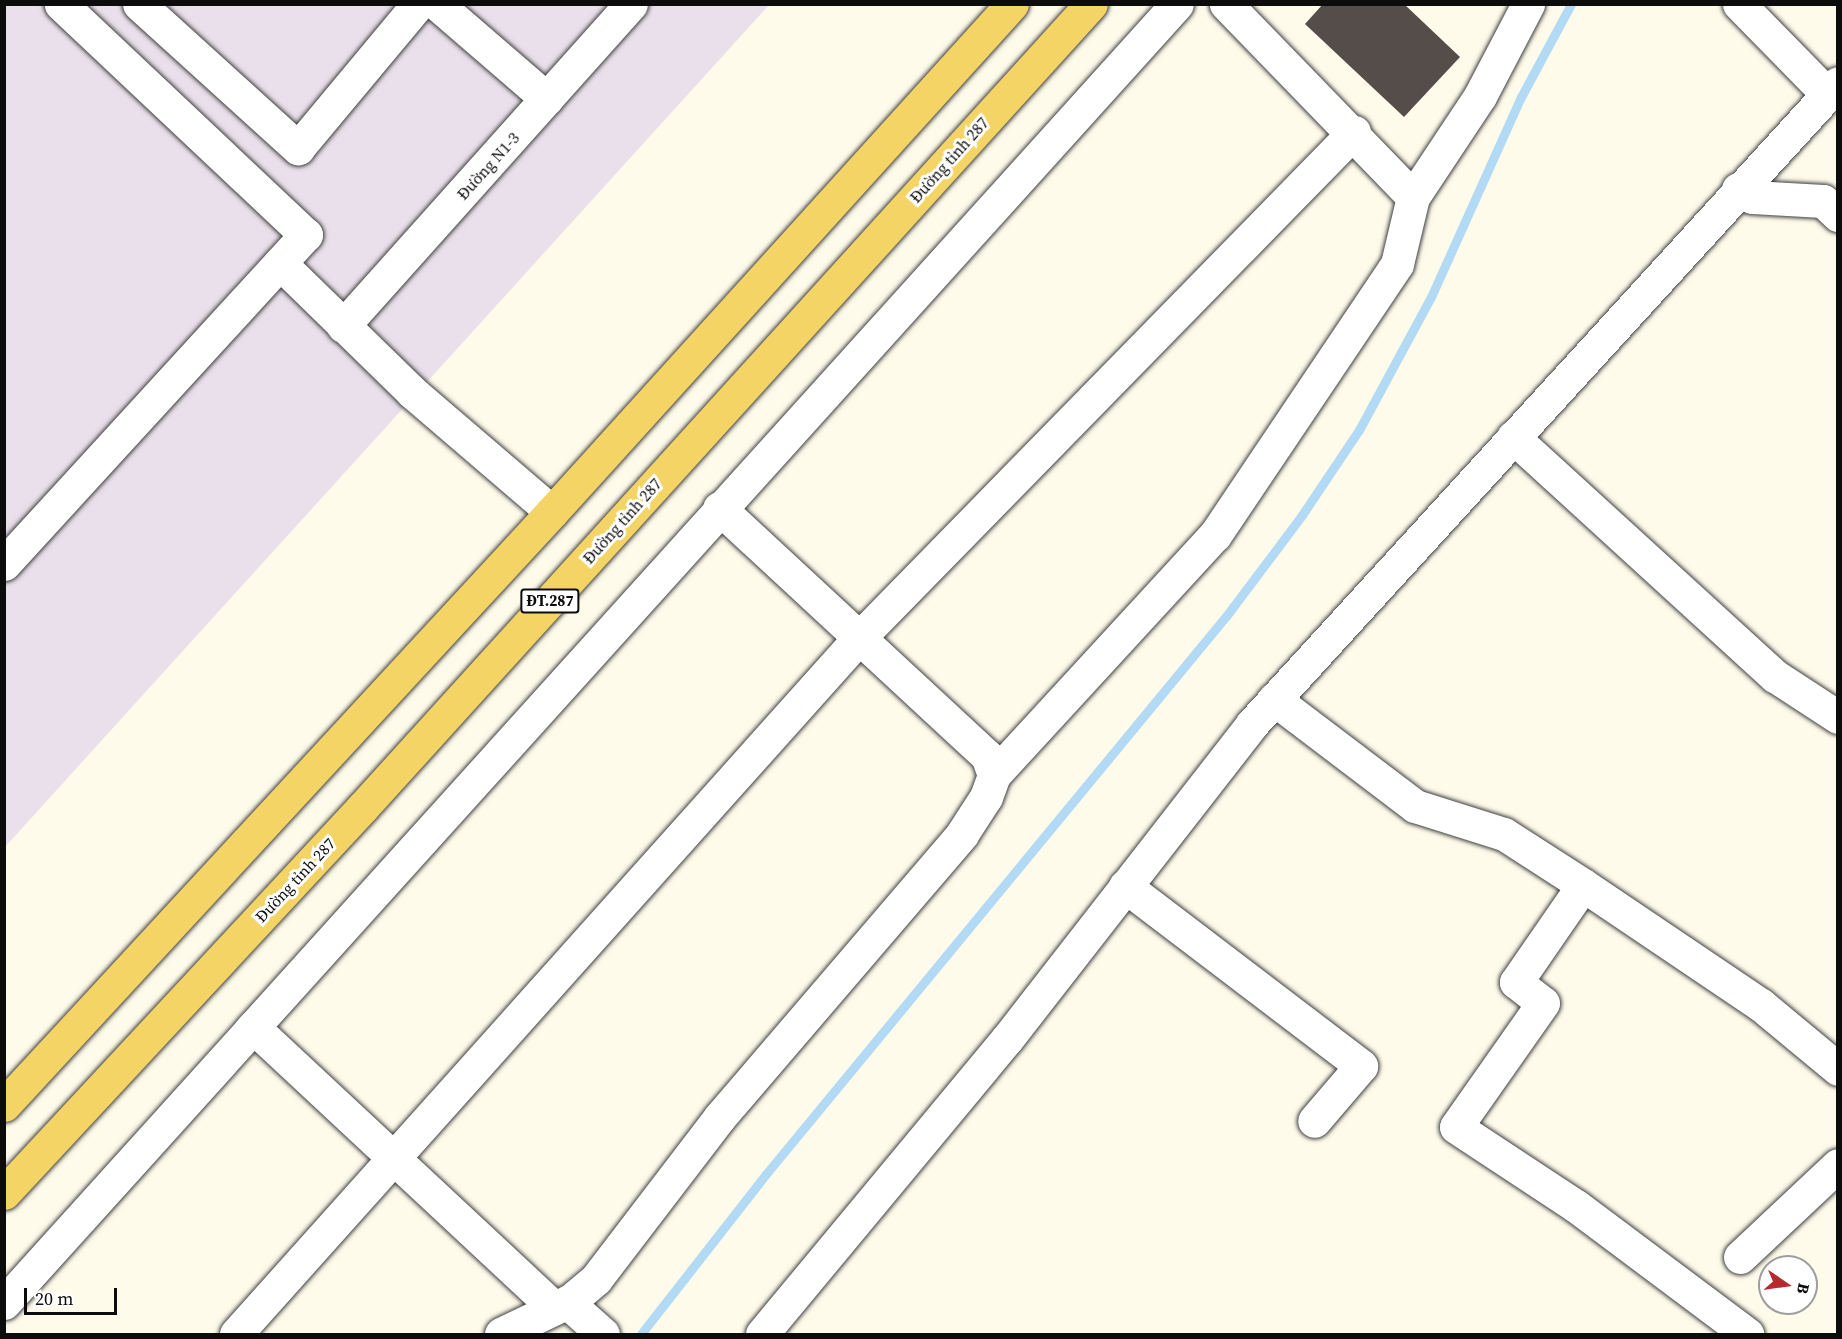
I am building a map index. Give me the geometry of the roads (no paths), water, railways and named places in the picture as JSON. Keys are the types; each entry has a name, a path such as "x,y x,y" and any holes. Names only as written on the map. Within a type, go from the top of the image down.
{"main road":[{"path":"4,1105 552,512 1012,4"},
{"name":"Đường tỉnh 287","path":"4,1193 362,808 1091,4"}],"street":[{"path":"4,564 306,235 61,4"},
{"path":"139,4 298,148 418,4"},
{"path":"437,4 547,99"},
{"name":"Đường N1-3","path":"343,326 632,4"},
{"path":"4,1303 719,508 1177,4"},
{"path":"1226,4 1354,132 1413,197"},
{"path":"501,1335 561,1305 596,1279 719,1118 962,834 986,797 994,775 1215,535 1397,264 1413,197 1480,96 1528,4"},
{"path":"762,1335 1007,1039 1274,699 1738,189 1832,89 1739,4"},
{"path":"236,1335 859,638 1354,132"},
{"path":"1738,189 1752,197 1823,201 1838,215"},
{"path":"280,263 343,326 552,512"},
{"path":"1513,437 1775,676 1838,717"},
{"path":"719,508 987,756 994,775"},
{"path":"1274,699 1415,806 1504,834 1583,885 1761,1005 1838,1069"},
{"path":"1583,885 1516,982 1543,1003 1456,1127 1576,1206 1747,1335"},
{"path":"1125,886 1361,1066 1314,1122"},
{"path":"253,1027 392,1158 561,1305 603,1335"},
{"path":"1740,1257 1838,1166"}],"waterway":[{"path":"641,1334 766,1174 1227,615 1302,515 1359,430 1431,297 1521,97 1571,4"}]}
